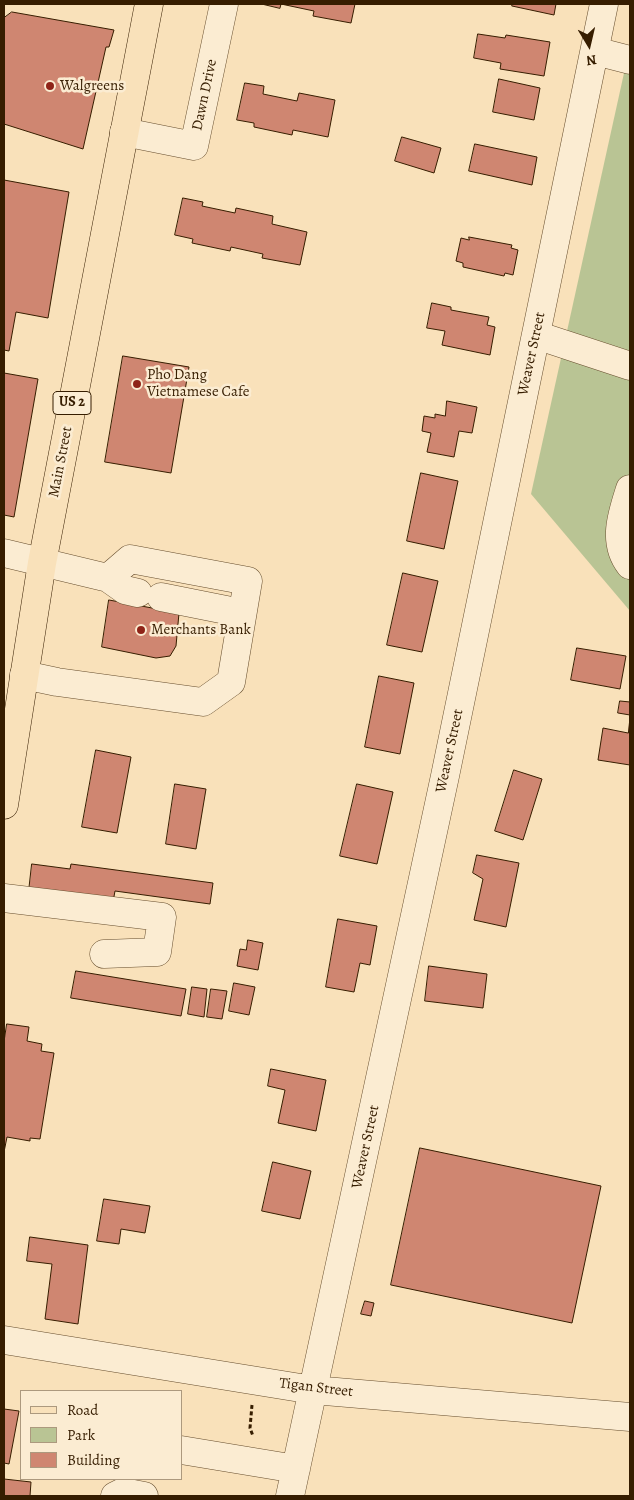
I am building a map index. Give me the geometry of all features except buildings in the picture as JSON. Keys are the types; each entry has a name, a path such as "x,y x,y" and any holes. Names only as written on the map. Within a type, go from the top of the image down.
{"main road":[{"name":"Main Street","path":"4,804 42,563 149,4"}],"street":[{"name":"Dawn Drive","path":"124,132 194,146 224,4"},
{"name":"Weaver Street","path":"290,1496 441,795 604,4"},
{"path":"595,51 630,60"},
{"path":"536,335 630,366"},
{"path":"630,489 622,512 619,536 624,558 630,565"},
{"path":"4,553 108,578 124,590 241,613"},
{"path":"24,675 57,682 203,702 231,682 241,613 248,582 130,559 108,578"},
{"path":"4,898 162,917 156,952 104,954"},
{"name":"Tigan Street","path":"4,1340 313,1390 630,1417"},
{"path":"182,1450 296,1469"},
{"path":"115,1496 123,1492 144,1496"}],"path":[{"path":"248,1439 254,1438 250,1428 252,1405"}],"green space":[{"path":"630,46 630,611 531,494"}],"place":[{"name":"Walgreens","path":"50,86"},
{"name":"Pho Dang Vietnamese Cafe","path":"137,384"},
{"name":"Merchants Bank","path":"141,630"}]}
